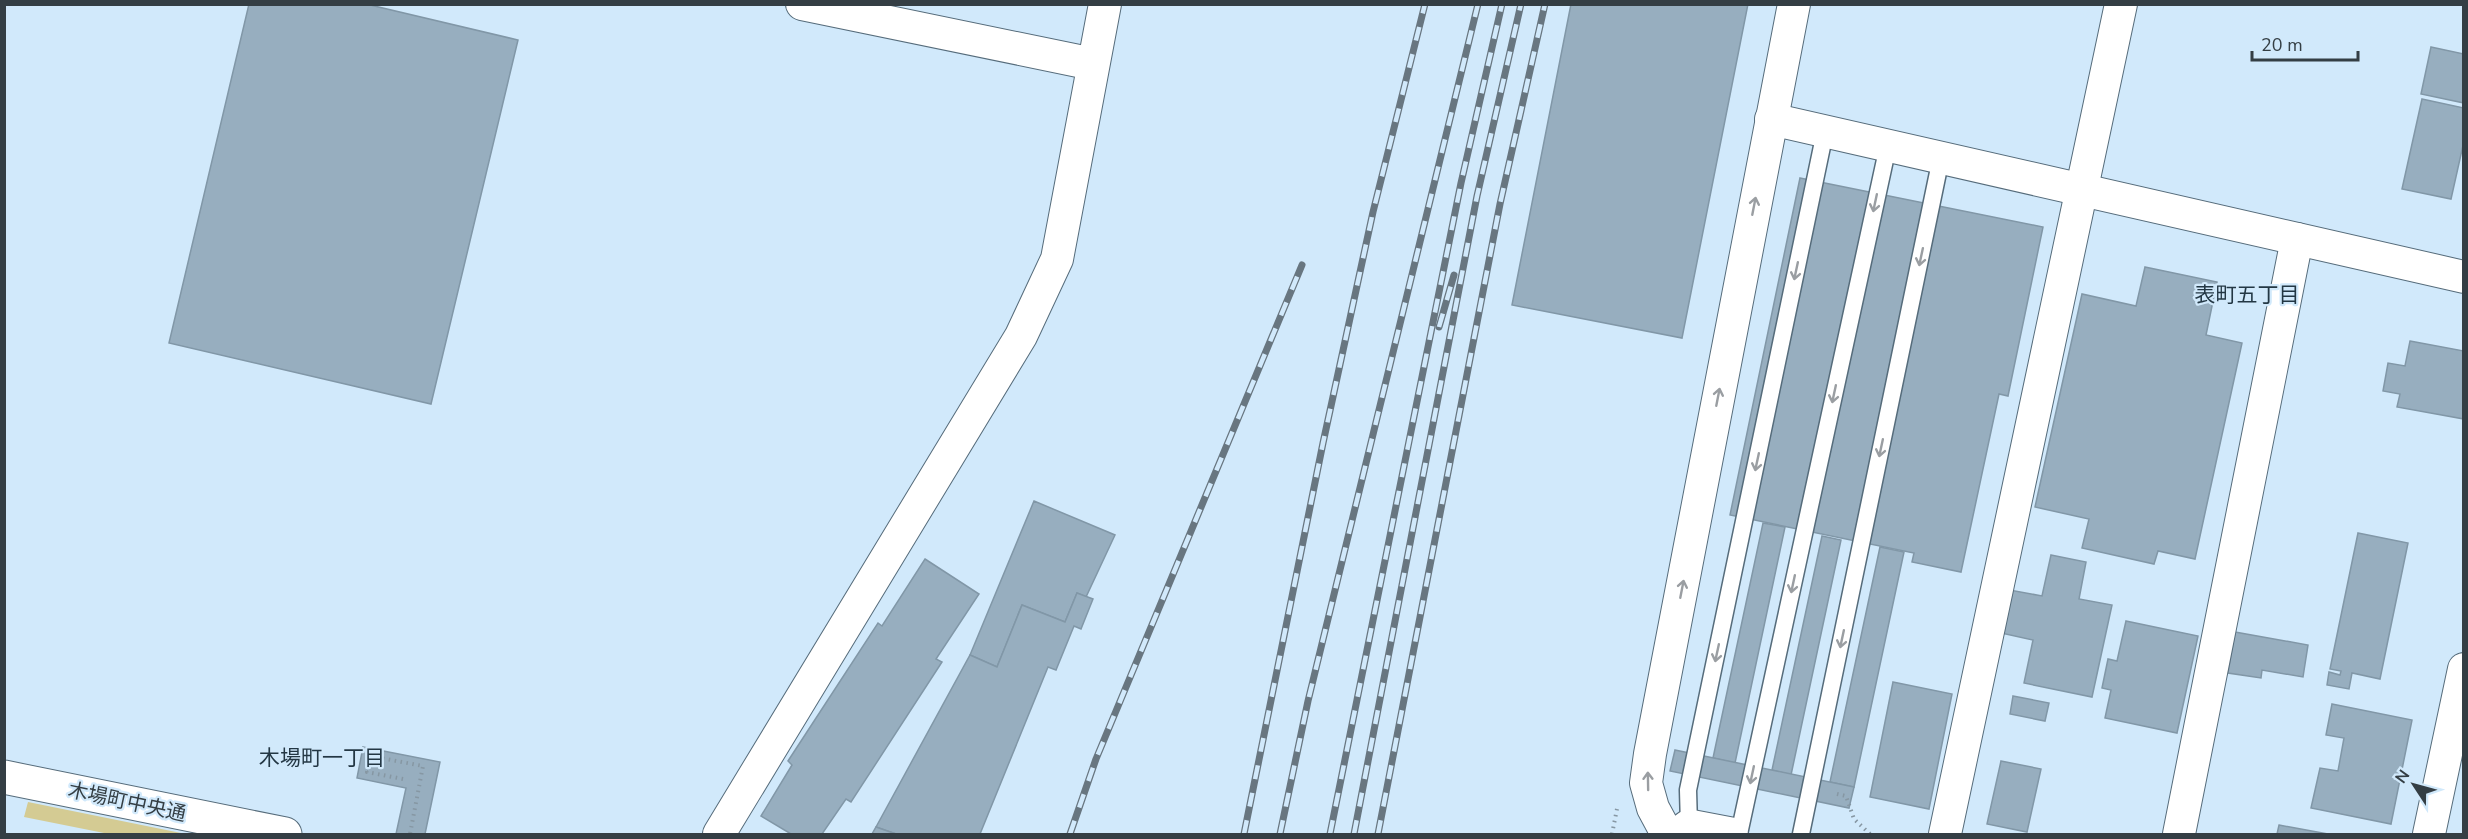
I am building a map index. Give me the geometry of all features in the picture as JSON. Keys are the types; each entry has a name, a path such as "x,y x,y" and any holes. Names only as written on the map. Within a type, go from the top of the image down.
{"street":[{"path":"802,4 1093,64"},
{"path":"719,834 1021,336 1057,259 1105,4"},
{"path":"1731,834 1678,832 1653,808 1646,783 1794,4"},
{"path":"1945,834 2121,4"},
{"path":"1771,119 2463,277"},
{"path":"2179,834 2297,238"},
{"path":"2429,834 2463,669"},
{"name":"木場町中央通","path":"4,777 285,834"}],"lane":[{"path":"1678,832 1826,132"},
{"path":"1739,834 1888,146"},
{"path":"1801,834 1941,158"}],"path":[{"path":"404,779 367,772 370,756 423,766 410,834"}],"shaded area":[{"path":"28,802 186,834 109,834 24,817"}],"building":[{"path":"249,4 366,4 518,40 431,404 169,343"},
{"path":"1571,4 1748,4 1682,338 1512,305"},
{"path":"2431,47 2464,54 2464,103 2421,94"},
{"path":"2422,99 2464,108 2464,141 2451,199 2402,189"},
{"path":"1800,178 2043,227 2008,396 1999,394 1961,572 1912,562 1914,553 1730,515"},
{"path":"2145,267 2217,282 2206,335 2242,343 2195,559 2158,551 2154,564 2082,548 2089,519 2035,507 2082,294 2136,306"},
{"path":"2410,341 2464,351 2464,419 2397,407 2400,394 2383,391 2388,363 2405,366"},
{"path":"1034,501 1115,535 1086,597 1077,593 1065,622 1022,605 997,667 970,655"},
{"path":"1763,523 1785,527 1735,763 1713,758"},
{"path":"2358,533 2408,543 2380,679 2352,673 2349,689 2327,685 2329,672 2340,675 2341,671 2330,669"},
{"path":"1822,536 1841,540 1791,775 1772,770"},
{"path":"1880,547 1904,552 1854,787 1830,782"},
{"path":"2051,555 2086,562 2079,599 2112,605 2092,697 2024,683 2033,640 2001,633 2010,590 2042,596"},
{"path":"925,559 979,594 936,659 942,662 851,802 846,799 822,834 791,834 761,816 792,765 788,761 878,623 882,626"},
{"path":"1077,593 1093,599 1081,629 1074,626 1056,670 1048,667 980,834 896,834 876,827 970,655 997,667 1022,605 1065,622"},
{"path":"2126,621 2198,636 2177,733 2105,718 2111,690 2102,688 2108,659 2117,661"},
{"path":"2235,632 2308,645 2303,677 2262,670 2261,678 2228,673"},
{"path":"1893,682 1952,694 1929,809 1870,797"},
{"path":"2013,696 2049,703 2045,721 2010,714"},
{"path":"2332,704 2412,720 2391,824 2311,808 2320,768 2338,771 2344,738 2326,735"},
{"path":"363,747 440,762 425,834 396,834 406,788 357,778"},
{"path":"1675,750 1854,787 1849,808 1670,771"},
{"path":"2001,761 2041,769 2027,832 1987,824"},
{"path":"2279,825 2328,834 2277,834"},
{"path":"876,827 896,834 872,834"}],"railway":[{"path":"1244,834 1323,443 1373,212 1425,4"},
{"path":"1280,834 1308,701 1478,4"},
{"path":"1330,834 1461,183 1502,4"},
{"path":"1354,834 1477,196 1521,4"},
{"path":"1378,834 1500,204 1545,4"},
{"path":"1070,834 1096,759 1302,265"},
{"path":"1439,327 1454,275"}],"district":[{"name":"表町五丁目","path":"2247,295"},
{"name":"木場町一丁目","path":"322,758"}]}
